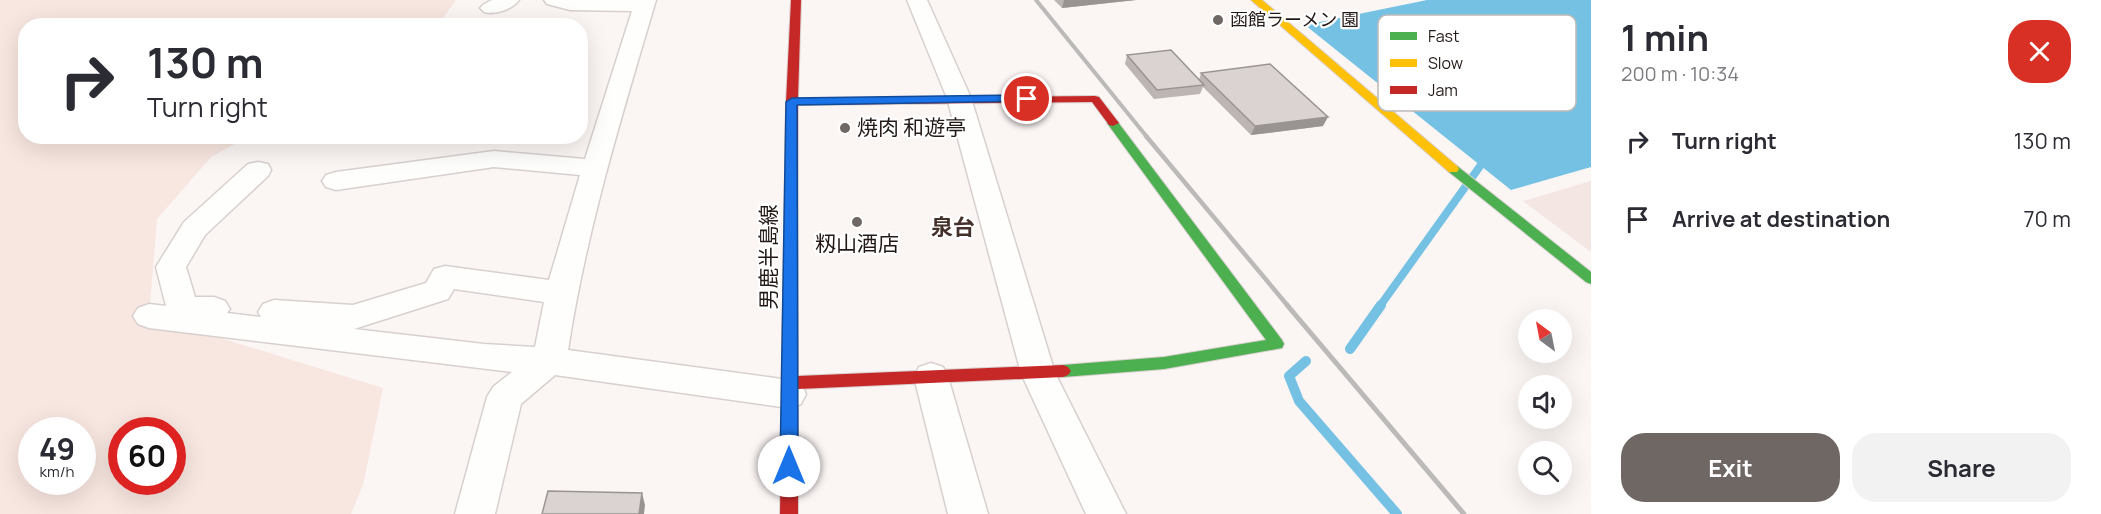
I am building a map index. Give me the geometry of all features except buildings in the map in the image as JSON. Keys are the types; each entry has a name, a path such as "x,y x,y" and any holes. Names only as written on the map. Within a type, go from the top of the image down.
{"street":[{"path":"475,514 505,397 549,361 561,292 645,2 570,4 554,0"},
{"name":"男鹿半島線","path":"789,514 792,102 795,0"},
{"path":"917,0 959,98 1038,373 1106,514"},
{"path":"1256,0 1378,105"},
{"path":"149,316 484,357 549,361 789,388 1164,363 1277,344 1095,99 959,98 792,102"},
{"path":"1385,111 1492,202 1591,279"},
{"path":"336,181 494,159 596,168"},
{"path":"258,170 194,228 171,267 182,308 353,317 437,291 445,277 561,292"},
{"path":"931,377 968,514"}],"shaded area":[{"path":"0,0 456,0 443,18 18,18 18,144 234,144 211,157 157,219 149,316 383,388 363,485 351,514 0,514"},
{"path":"1591,181 1591,252 1523,201"}],"water":[{"path":"1427,0 1591,0 1591,167 1511,190 1412,111 1576,111 1576,15 1378,15 1378,83 1305,25"}],"waterway":[{"path":"1380,306 1483,162"},
{"path":"1350,349 1381,305"},
{"path":"1306,361 1289,376 1299,401 1397,514"}],"railway":[{"path":"1036,0 1147,137"},
{"path":"1146,136 1288,306"},
{"path":"1287,305 1464,514"}],"traffic: fast":[{"path":"1063,371 1164,363 1277,344 1113,123"},
{"path":"1453,169 1591,279"}],"traffic: slow":[{"path":"1256,0 1378,105"},
{"path":"1385,111 1453,169"}],"traffic: jam":[{"path":"789,514 792,102 796,0"},
{"path":"792,102 1095,99 1113,123"},
{"path":"789,383 1063,371"}],"place":[{"name":"函館ラーメン 園","path":"1218,20"},
{"name":"焼肉 和遊亭","path":"845,128"},
{"name":"籾山酒店","path":"857,222"}],"district":[{"name":"泉台","path":"953,227"}],"route":[{"path":"789,466 792,102 959,98 1027,99"}]}
